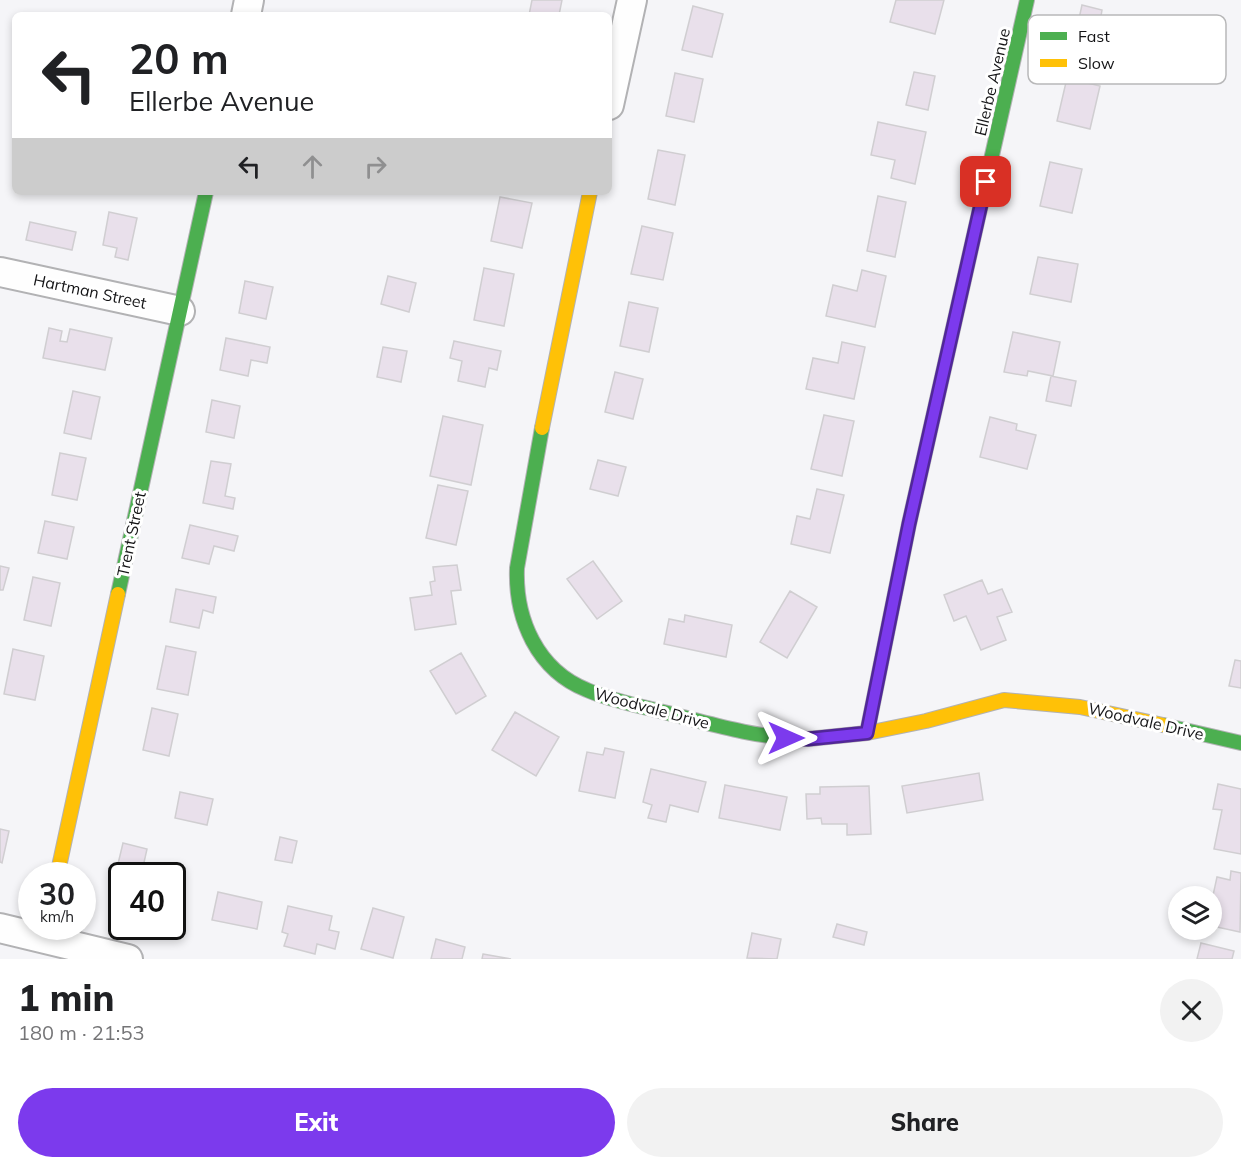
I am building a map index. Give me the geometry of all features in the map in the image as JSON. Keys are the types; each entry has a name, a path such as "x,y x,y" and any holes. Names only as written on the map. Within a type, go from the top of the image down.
{"street":[{"path":"612,91 632,0"},
{"name":"Ellerbe Avenue","path":"867,733 909,524 1027,0"},
{"name":"Trent Street","path":"60,862 205,195"},
{"name":"Woodvale Drive","path":"589,195 545,411 517,567 516,589 520,611 528,633 545,662 560,675 586,690 628,703 734,730 786,738 808,739 867,733 926,721 1004,700 1080,707 1241,743"},
{"name":"Hartman Street","path":"0,272 180,311"},
{"path":"0,928 18,930"},
{"path":"70,940 128,959"}],"building":[{"path":"532,0 562,0 560,12 530,12"},
{"path":"896,0 944,0 935,34 890,22"},
{"path":"1082,5 1102,10 1101,15 1080,15"},
{"path":"693,6 723,14 712,57 682,50"},
{"path":"914,72 935,76 928,110 906,105"},
{"path":"675,73 703,79 694,122 666,116"},
{"path":"1066,84 1100,86 1090,129 1057,121"},
{"path":"878,122 926,132 915,184 891,178 895,160 871,155"},
{"path":"658,150 685,155 675,205 648,199"},
{"path":"1050,162 1082,169 1072,213 1040,206"},
{"path":"878,196 906,202 895,257 867,251"},
{"path":"500,197 532,203 522,248 491,241"},
{"path":"109,212 137,218 128,260 115,257 117,248 103,245"},
{"path":"30,222 76,232 72,250 26,240"},
{"path":"642,226 673,233 663,280 631,274"},
{"path":"1038,257 1078,264 1071,302 1030,294"},
{"path":"484,268 514,274 504,326 474,320"},
{"path":"862,270 886,276 875,327 826,316 833,285 857,291"},
{"path":"388,276 416,283 409,312 381,304"},
{"path":"245,281 273,287 266,319 239,313"},
{"path":"629,302 658,308 649,352 620,346"},
{"path":"49,328 62,331 60,341 67,342 70,329 112,338 105,370 43,358"},
{"path":"1013,332 1060,342 1053,376 1028,371 1027,376 1004,372"},
{"path":"226,338 270,347 267,363 251,360 248,376 220,370"},
{"path":"454,341 501,351 497,370 489,368 485,387 458,381 462,361 450,358"},
{"path":"842,342 865,347 854,399 806,389 813,358 838,363"},
{"path":"383,347 407,351 401,382 377,377"},
{"path":"615,372 643,379 633,419 605,412"},
{"path":"1051,376 1076,381 1071,406 1046,401"},
{"path":"73,391 100,397 91,439 64,433"},
{"path":"212,400 240,406 234,438 206,432"},
{"path":"824,415 854,421 842,476 811,469"},
{"path":"443,416 483,425 471,485 430,476"},
{"path":"990,417 1017,424 1016,430 1036,435 1027,469 980,457"},
{"path":"60,453 86,458 77,500 52,495"},
{"path":"598,460 626,467 618,496 590,489"},
{"path":"211,461 231,464 225,496 235,498 233,509 203,503"},
{"path":"438,485 468,491 456,545 426,538"},
{"path":"817,489 844,495 830,553 791,544 797,516 810,519"},
{"path":"45,521 74,527 67,559 38,553"},
{"path":"190,525 238,536 234,551 214,546 209,564 182,558"},
{"path":"593,561 622,601 597,619 567,579"},
{"path":"457,565 461,590 451,591 456,624 415,630 410,598 432,595 430,582 435,581 433,567"},
{"path":"0,566 9,568 3,590 0,590"},
{"path":"33,577 60,583 51,626 24,620"},
{"path":"982,580 988,594 1002,589 1012,612 997,617 1006,640 981,650 966,616 954,621 944,595"},
{"path":"176,589 216,597 213,613 203,610 199,628 170,622"},
{"path":"790,591 817,607 787,658 760,642"},
{"path":"685,615 732,625 726,657 664,644 669,619 684,622"},
{"path":"166,646 196,652 188,695 157,689"},
{"path":"13,649 44,656 35,700 4,694"},
{"path":"461,653 486,696 456,714 430,671"},
{"path":"1235,660 1241,661 1241,688 1229,686"},
{"path":"152,708 178,714 169,756 143,750"},
{"path":"515,712 559,737 536,776 492,750"},
{"path":"605,748 624,752 615,798 579,791 587,752 603,755"},
{"path":"651,769 706,782 698,812 670,805 666,822 648,818 652,805 643,802"},
{"path":"979,773 983,800 907,813 902,786"},
{"path":"1218,784 1241,789 1241,854 1214,849 1222,810 1213,809"},
{"path":"725,785 787,797 780,830 719,818"},
{"path":"869,786 871,834 847,835 847,824 822,824 821,818 807,819 806,794 820,794 820,787"},
{"path":"180,792 213,799 207,825 175,818"},
{"path":"0,829 9,831 2,863 0,862"},
{"path":"280,837 297,841 292,863 275,860"},
{"path":"123,843 147,849 144,862 118,862"},
{"path":"1231,871 1241,873 1240,932 1222,928 1222,886 1215,886 1217,877 1230,880"},
{"path":"218,892 262,902 257,929 212,920"},
{"path":"288,906 332,916 329,930 339,932 335,949 317,944 315,954 284,946 288,934 282,932"},
{"path":"373,908 404,917 393,958 361,949"},
{"path":"837,924 867,932 864,945 833,937"},
{"path":"752,933 781,939 777,959 747,958"},
{"path":"436,939 465,947 462,959 431,959"},
{"path":"1201,943 1234,951 1232,959 1197,959"},
{"path":"483,954 511,959 482,959"}],"traffic: fast":[{"path":"867,733 909,524 1027,0"},
{"path":"118,594 205,195"},
{"path":"542,428 517,568 517,587 525,624 542,656 570,681 608,698 732,729 791,738"},
{"path":"1163,725 1241,743"}],"traffic: slow":[{"path":"542,428 589,195"},
{"path":"60,862 118,594"},
{"path":"791,738 808,739 867,733 926,721 1004,700 1080,707 1163,725"}],"route":[{"path":"786,738 808,739 867,733 909,524 986,182"}]}
